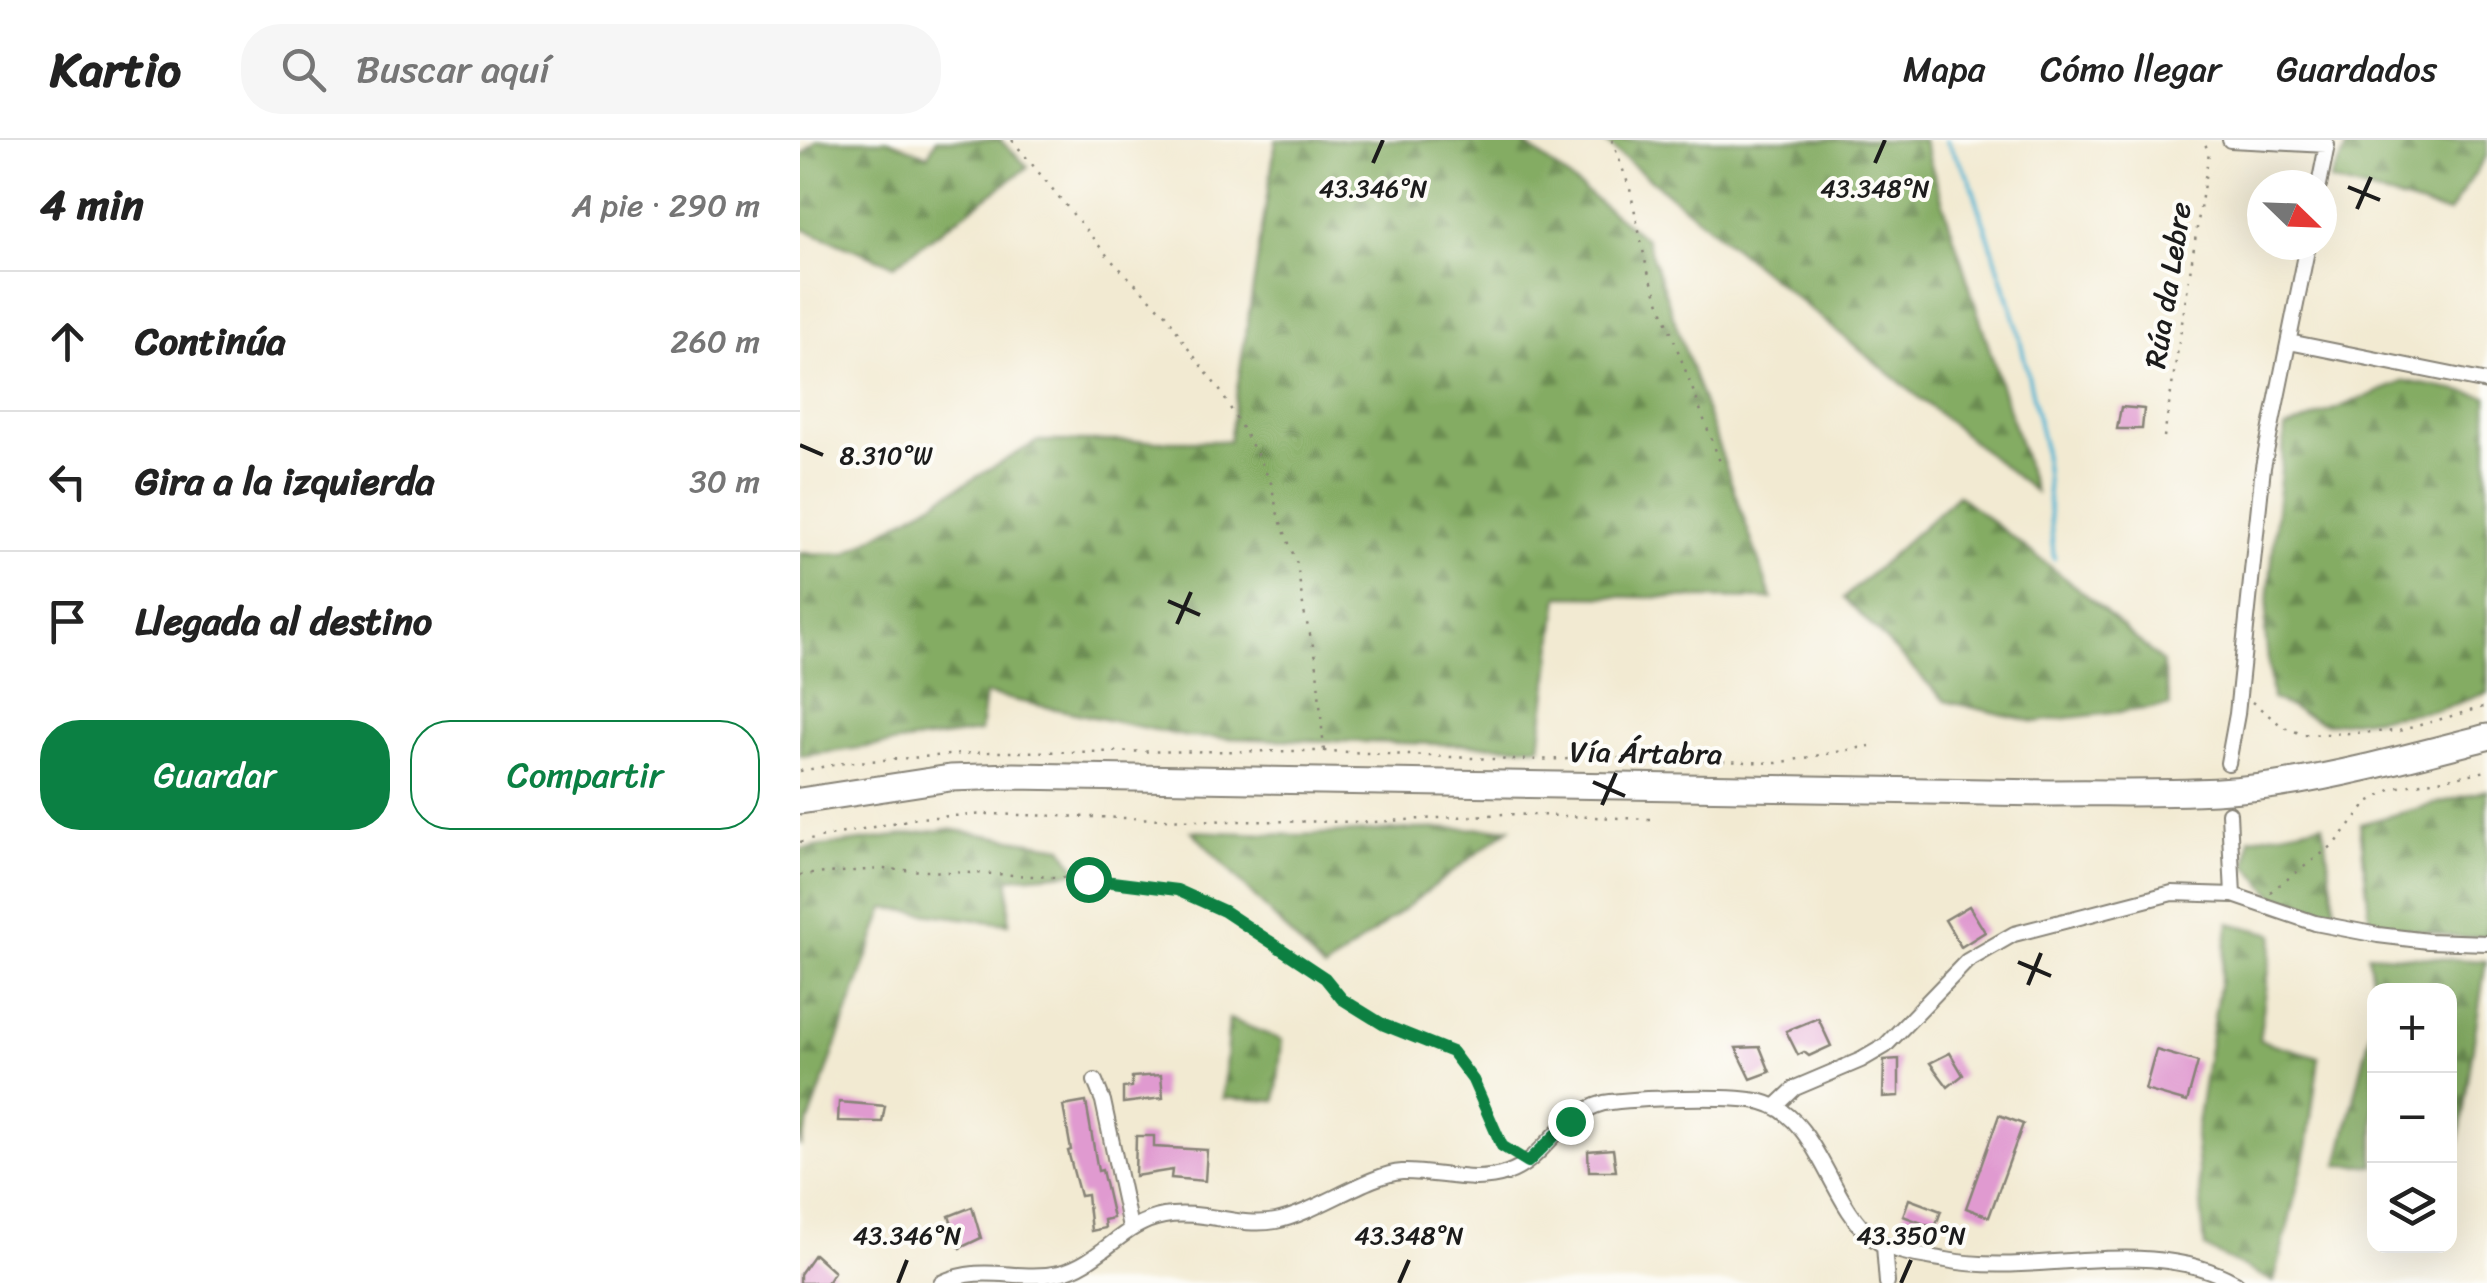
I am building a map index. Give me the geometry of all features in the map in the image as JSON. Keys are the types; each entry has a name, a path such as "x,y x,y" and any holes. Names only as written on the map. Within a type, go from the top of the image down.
{"highway":[{"name":"Vía Ártabra","path":"800,801 950,778 1014,776 2194,792 2272,786 2369,768 2487,737"}],"street":[{"path":"2230,140 2327,145 2322,170"},
{"path":"2228,763 2237,714 2236,694 2263,467 2305,260"},
{"path":"2289,342 2487,382"},
{"path":"2228,812 2233,895"},
{"path":"1775,1107 1795,1088 1885,1046 1956,971 2014,934 2172,893 2233,895 2315,923 2378,935 2487,942"},
{"path":"1095,1081 1103,1101 1130,1227"},
{"path":"941,1283 966,1272 1034,1276 1078,1267 1130,1227 1168,1215 1241,1223 1272,1222 1296,1216 1391,1174 1488,1178 1511,1172 1528,1162 1570,1121 1602,1104 1745,1100 1775,1107 1796,1122 1854,1218 1884,1246 1970,1264 2141,1260 2218,1274 2236,1283"},
{"path":"1884,1246 1887,1283"},
{"path":"1078,1267 1089,1283"}],"path":[{"path":"1012,140 1110,259 1166,314 1222,392 1257,454 1271,483 1278,516 1297,564 1316,658 1324,751"},
{"path":"1612,140 1630,189 1647,270 1722,467"},
{"name":"Rúa da Lebre","path":"2164,437 2209,152 2203,140"},
{"path":"800,592 800,613"},
{"path":"2236,694 2256,704 2282,726 2304,735 2398,731 2487,706"},
{"path":"800,771 844,763 988,752 1324,751 1513,760 1777,763 1870,746"},
{"path":"2257,904 2336,843 2367,803 2394,788 2487,771"},
{"path":"800,842 918,818 987,814 1231,821 1373,822 1505,814 1652,819"},
{"path":"800,874 881,870 995,874 1088,879 1177,890 1224,911 1325,978 1342,999 1384,1025 1452,1052 1473,1080 1502,1146 1528,1162"}],"green space":[{"path":"817,140 888,140 928,155 936,140 1000,140 1028,167 894,265 800,228 800,157"},
{"path":"1276,140 1520,140 1646,239 1772,599 1559,596 1540,747 1188,737 985,694 980,732 800,756 800,553 845,554 1038,441 1229,441"},
{"path":"1602,140 1923,140 2035,492"},
{"path":"2350,140 2487,140 2487,155 2449,213 2337,183 2335,170"},
{"path":"2405,381 2487,396 2487,693 2438,710 2326,724 2272,699 2265,631 2285,429"},
{"path":"1958,495 2084,593 2162,662 2170,706 2035,722 1945,701 1844,598"},
{"path":"2487,790 2487,936 2464,938 2370,922 2360,824"},
{"path":"2323,824 2337,922 2281,904 2247,865 2250,838"},
{"path":"1510,828 1324,970 1192,831 1299,835"},
{"path":"948,829 1062,847 1079,872 1009,878 1009,924 885,908 800,1147 800,849"},
{"path":"2229,923 2274,934 2259,1040 2319,1057 2307,1148 2274,1282 2205,1248 2195,1136"},
{"path":"2368,954 2486,961 2457,1154 2457,983 2372,983"},
{"path":"1229,1019 1282,1040 1276,1101 1223,1098"},
{"path":"2367,1047 2367,1166 2338,1165"}],"building":[{"path":"2121,407 2144,409 2142,429 2117,429"},
{"path":"1969,906 1985,932 1961,947 1945,920"},
{"path":"1818,1018 1831,1046 1809,1056 1804,1052 1798,1055 1786,1031"},
{"path":"1760,1047 1770,1072 1751,1079 1736,1048"},
{"path":"2156,1050 2198,1062 2187,1102 2145,1090"},
{"path":"1950,1053 1963,1075 1948,1087 1930,1063"},
{"path":"1899,1059 1899,1096 1883,1097 1884,1060"},
{"path":"1161,1075 1163,1098 1123,1103 1123,1088 1132,1087 1132,1077"},
{"path":"839,1102 885,1106 882,1122 838,1121"},
{"path":"1086,1102 1098,1171 1102,1170 1113,1218 1104,1220 1105,1228 1091,1231 1087,1195 1080,1196 1068,1151 1071,1150 1063,1106"},
{"path":"1999,1115 2023,1124 1989,1217 1966,1208"},
{"path":"1136,1136 1154,1136 1154,1147 1207,1150 1205,1181 1171,1178 1172,1170 1135,1176"},
{"path":"1613,1149 1616,1171 1589,1171 1588,1151"},
{"path":"1909,1199 1941,1211 1935,1228 1903,1216"},
{"path":"972,1207 981,1238 960,1248 949,1216"},
{"path":"814,1254 834,1272 827,1283 800,1283 800,1274"}],"waterway":[{"path":"1946,140 1970,179 2017,325 2043,442 2054,559"}],"route":[{"path":"1088,879 1177,890 1224,911 1325,978 1342,999 1384,1025 1452,1052 1473,1080 1502,1146 1528,1162 1570,1121"}]}
